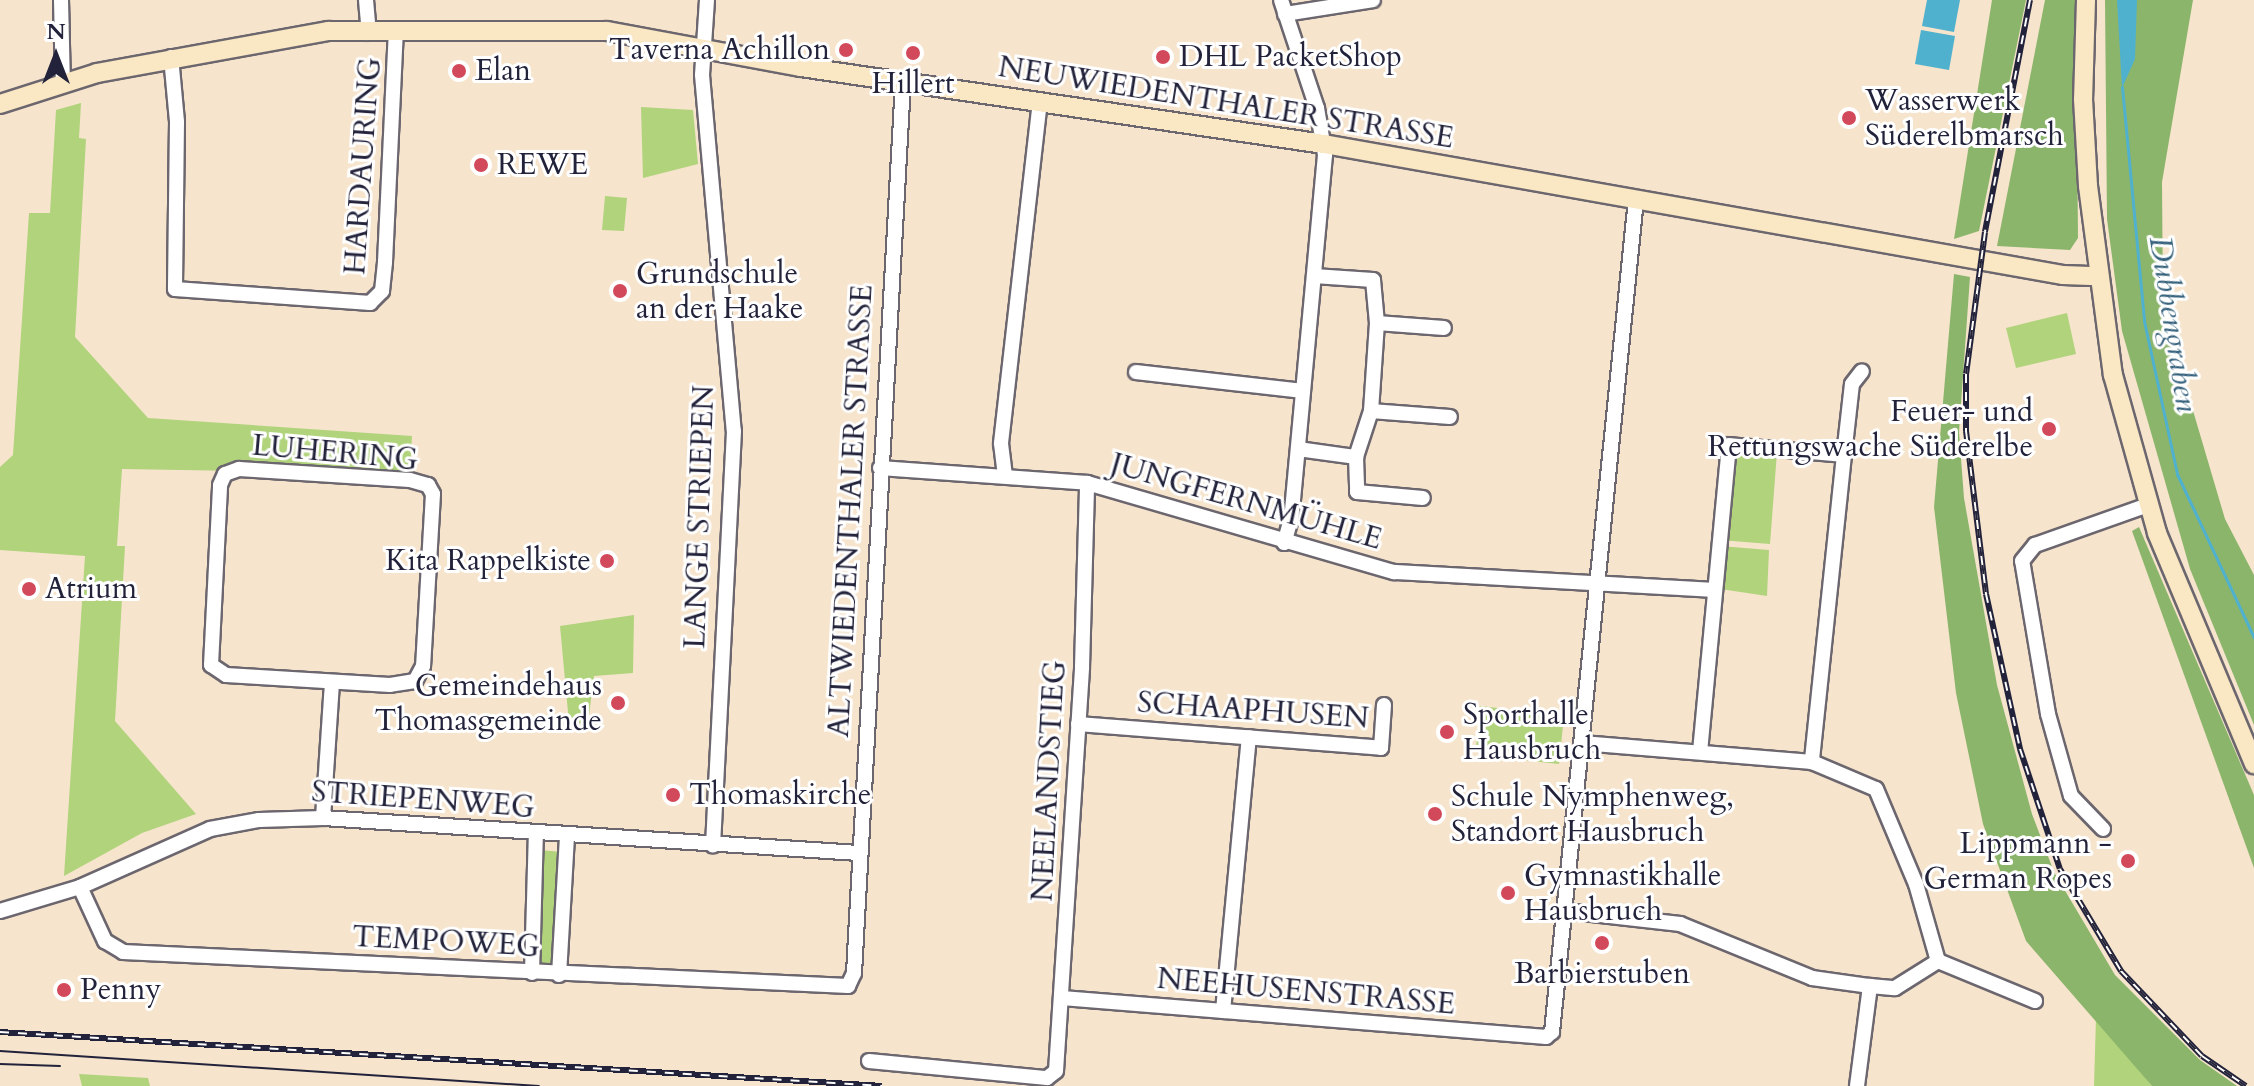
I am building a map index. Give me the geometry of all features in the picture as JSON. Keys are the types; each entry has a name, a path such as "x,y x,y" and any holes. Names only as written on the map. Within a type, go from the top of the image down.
{"street":[{"path":"61,0 63,85"},
{"path":"366,0 369,33"},
{"name":"LANGE STRIEPEN","path":"707,0 702,47 704,101 734,431 713,845"},
{"path":"1284,543 1298,449 1324,144 1283,7 1373,0"},
{"path":"2086,0 2083,99 2097,276 2113,375 2148,505 2188,615 2254,764"},
{"name":"NEUWIEDENTHALER STRASSE","path":"0,93 63,85 281,37 328,31 343,35 396,31 574,29 702,47 903,83 1324,144 2063,275 2097,276"},
{"name":"HARDAURING","path":"172,62 176,291 370,303 382,291 385,262 396,31"},
{"name":"ALTWIEDENTHALER STRASSE","path":"846,988 854,973 903,83"},
{"name":"NEUWIEDENTHALER STRASSE","path":"0,104 63,85"},
{"path":"1005,476 1001,443 1040,101"},
{"path":"1636,199 1565,911 1680,924 1812,978 1870,986 1895,988 1938,961"},
{"path":"1314,276 1373,280 1377,323 1371,411 1356,457 1357,492 1423,498"},
{"path":"1377,323 1444,328"},
{"path":"1812,762 1852,384 1862,371"},
{"path":"1136,372 1303,391"},
{"path":"1371,411 1450,417"},
{"path":"1700,752 1712,590 1729,445 1844,455"},
{"path":"1298,449 1356,457"},
{"name":"JUNGFERNMÜHLE","path":"880,468 1087,483 1284,543 1394,572 1597,586 1712,590"},
{"name":"LUHERING","path":"228,471 410,480 432,490 419,677 404,685 332,682 226,675 211,665 220,491 228,471"},
{"name":"NEELANDSTIEG","path":"869,1061 1047,1078 1058,1065 1078,724 1087,483"},
{"path":"2103,829 2071,796 2048,714 2022,561 2035,545 2148,505"},
{"path":"323,818 332,682"},
{"name":"SCHAAPHUSEN","path":"1078,724 1381,748 1384,705"},
{"path":"1223,1011 1249,737"},
{"path":"1582,743 1812,762 1876,789 1916,884 1938,961"},
{"name":"STRIEPENWEG","path":"0,911 80,887 210,829 259,820 323,818 859,853"},
{"path":"532,973 536,833"},
{"path":"559,975 567,835"},
{"name":"TEMPOWEG","path":"80,887 105,941 123,952 846,988"},
{"name":"NEEHUSENSTRASSE","path":"1062,998 1546,1037 1555,1027 1565,911"},
{"path":"1938,961 2035,1001"},
{"path":"1857,1086 1870,986"}],"green space":[{"path":"1992,0 2026,0 1979,231 1954,239"},
{"path":"2045,0 2076,0 2078,238 2070,250 1997,246"},
{"path":"2105,0 2193,0 2162,182 2163,309 2225,519 2254,575 2254,725 2190,569 2122,331 2107,219"},
{"path":"81,103 79,138 86,139 75,337 148,418 412,436 410,474 122,469 117,546 125,546 115,721 196,814 142,833 64,876 85,556 0,550 0,467 13,455 29,213 50,213 56,110"},
{"path":"641,107 693,110 698,164 643,178"},
{"path":"605,196 627,198 624,231 602,230"},
{"path":"1954,274 1970,277 1959,432 1964,498 1997,685 2032,814 2054,872 2115,975 2200,1060 2237,1086 2152,1086 2026,941 1983,824 1956,693 1934,507"},
{"path":"2067,313 2076,354 2016,368 2006,328"},
{"path":"1731,448 1777,452 1770,544 1720,540"},
{"path":"2139,527 2254,795 2254,868 2132,531"},
{"path":"1720,546 1769,550 1767,596 1714,588"},
{"path":"634,615 633,673 594,676 588,723 569,723 560,626"},
{"path":"1480,706 1558,715 1558,729 1560,716 1564,716 1559,764 1521,760 1521,752 1476,749"},
{"path":"540,850 562,852 556,964 535,962"},
{"path":"2096,1018 2152,1086 2094,1086"},
{"path":"79,1074 148,1078 150,1086 82,1086"}],"water":[{"path":"1927,0 1960,0 1954,32 1922,26"},
{"path":"2117,0 2137,0 2135,59 2122,88"},
{"path":"1921,30 1955,36 1949,70 1915,64"}],"waterway":[{"name":"Dubbengraben","path":"2122,87 2144,321 2177,474 2254,638"}],"tram line":[{"path":"0,1051 539,1086"},
{"path":"0,1064 60,1066"}],"railway":[{"path":"2030,0 1985,232 1966,374 1966,431 1986,594 2020,749 2060,869 2121,971 2202,1056 2246,1086"},
{"path":"0,1032 882,1086"}],"place":[{"name":"Taverna Achillon","path":"846,50"},
{"name":"Hillert","path":"913,53"},
{"name":"DHL PacketShop","path":"1163,57"},
{"name":"Elan","path":"459,71"},
{"name":"Wasserwerk Süderelbmarsch","path":"1849,118"},
{"name":"REWE","path":"481,165"},
{"name":"Grundschule an der Haake","path":"620,291"},
{"name":"Feuer- und Rettungswache Süderelbe","path":"2049,429"},
{"name":"Kita Rappelkiste","path":"607,561"},
{"name":"Atrium","path":"29,589"},
{"name":"Gemeindehaus Thomasgemeinde","path":"618,703"},
{"name":"Sporthalle Hausbruch","path":"1447,732"},
{"name":"Thomaskirche","path":"673,795"},
{"name":"Schule Nymphenweg, Standort Hausbruch","path":"1435,814"},
{"name":"Lippmann - German Ropes","path":"2128,861"},
{"name":"Gymnastikhalle Hausbruch","path":"1508,893"},
{"name":"Barbierstuben","path":"1602,943"},
{"name":"Penny","path":"64,990"}]}
